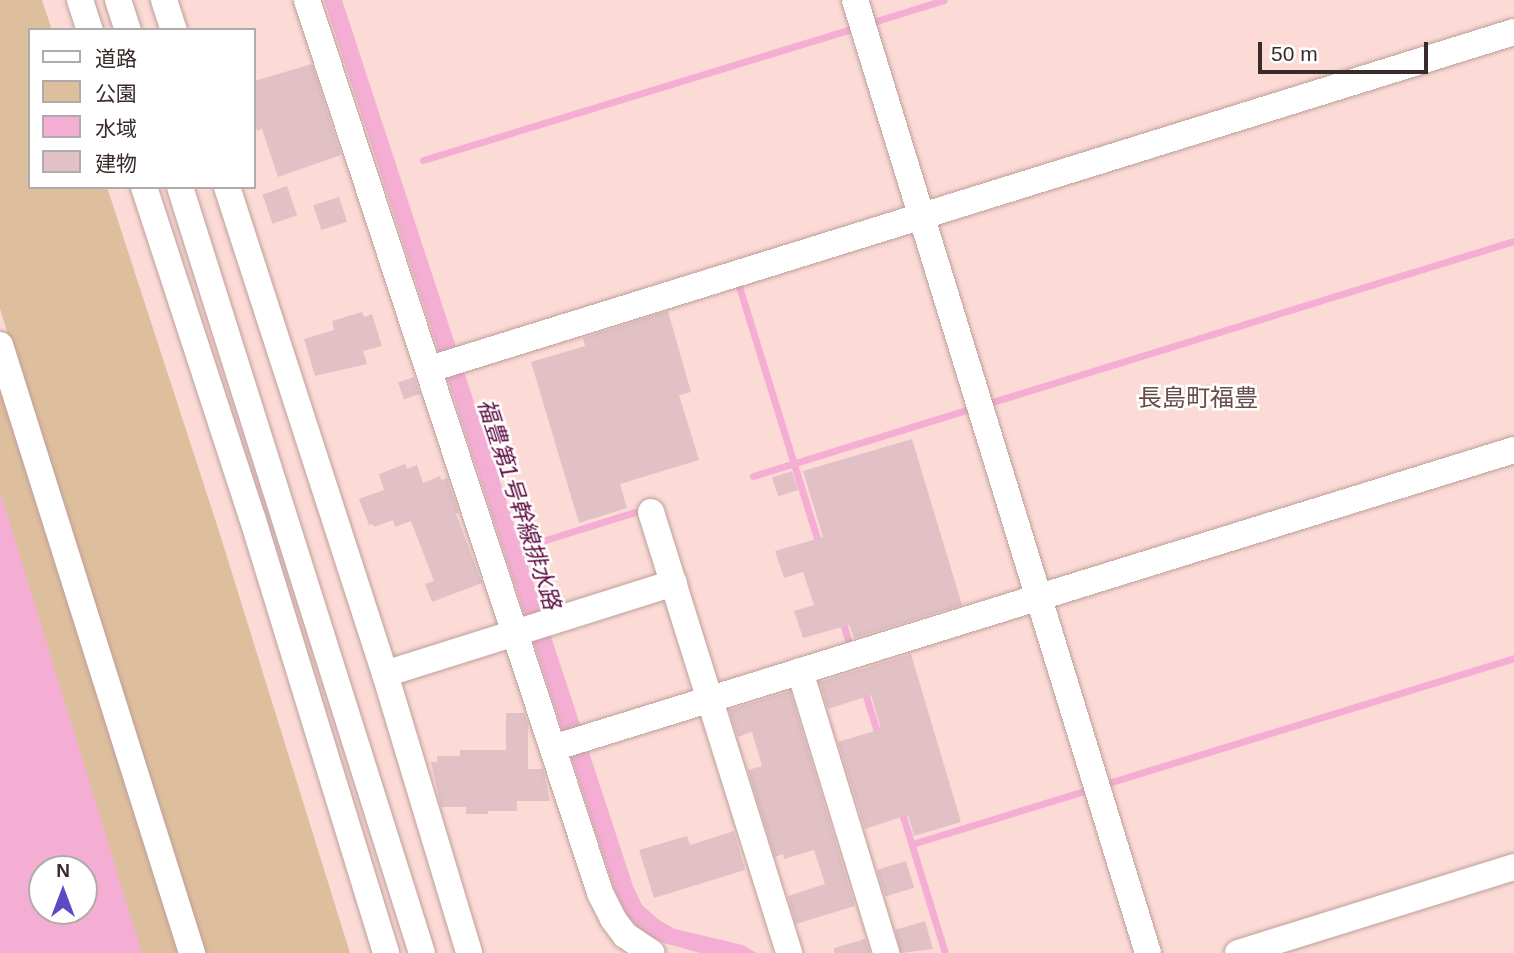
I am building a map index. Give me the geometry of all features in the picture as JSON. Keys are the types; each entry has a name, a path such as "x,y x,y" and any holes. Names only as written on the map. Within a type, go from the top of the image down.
{"street":[{"path":"80,0 89,28"},
{"path":"118,0 127,28"},
{"path":"164,0 173,28"},
{"path":"307,0 434,368 557,747 600,892 613,919 625,935 652,953"},
{"path":"855,0 1148,953"},
{"path":"434,368 1514,32"},
{"path":"145,189 252,517 386,953"},
{"path":"181,189 422,953"},
{"path":"228,189 385,674 469,953"},
{"path":"0,345 192,953"},
{"path":"557,747 1514,450"},
{"path":"651,512 789,953"},
{"path":"385,674 674,583"},
{"path":"800,671 886,953"},
{"path":"1238,953 1514,867"}],"green space":[{"path":"0,0 42,0 51,28 28,28 28,189 108,189 218,528 350,953 203,953 0,309"},
{"path":"0,362 181,953 133,953 0,519"}],"water":[{"path":"324,0 342,0 633,886 642,905 659,920 675,929 743,945 756,953 700,953 664,943 642,932 627,915 616,894"},
{"path":"0,491 142,953 0,953"}],"building":[{"path":"312,64 341,155 278,177 262,129 257,131 256,127 256,80"},
{"path":"287,186 297,215 273,224 262,194"},
{"path":"339,197 347,222 321,230 313,205"},
{"path":"668,311 691,392 679,395 699,460 620,484 627,508 579,523 531,362 585,346 583,338"},
{"path":"362,312 364,317 372,314 382,346 363,351 367,364 315,376 304,339 334,330 332,321"},
{"path":"414,377 420,394 404,400 398,383"},
{"path":"912,439 962,605 854,638 849,625 803,638 794,611 814,605 803,572 784,578 775,551 823,537 803,471"},
{"path":"405,464 407,469 417,465 423,483 440,476 441,480 447,478 459,513 456,514 482,583 432,602 425,584 434,581 411,521 395,527 393,520 374,527 373,524 369,525 359,499 384,490 379,474"},
{"path":"792,471 798,490 778,497 772,477"},
{"path":"911,654 961,822 914,836 908,815 865,829 838,742 881,729 871,695 828,709 820,682"},
{"path":"790,691 855,906 796,924 788,896 825,884 814,850 784,859 783,854 775,857 748,770 762,766 752,732 738,737 729,710"},
{"path":"506,713 524,713 528,724 528,769 543,769 550,801 517,801 517,811 488,811 488,814 466,814 466,807 441,807 431,762 437,762 437,756 460,756 460,750 506,750"},
{"path":"734,831 745,870 654,898 639,850 687,836 690,845"},
{"path":"906,861 914,888 885,897 877,870"},
{"path":"925,921 933,949 901,953 895,930"},
{"path":"865,939 870,953 834,953 834,948"}],"waterway":[{"path":"870,23 944,0"},
{"path":"423,160 854,28"},
{"path":"986,404 1514,241"},
{"path":"737,280 819,545"},
{"path":"753,476 972,408"},
{"name":"福豊第1号幹線排水路","path":"539,542 635,512"},
{"path":"842,620 849,643"},
{"path":"1105,784 1514,658"},
{"path":"864,690 879,738"},
{"path":"912,844 1088,790"},
{"path":"901,810 945,953"}],"district":[{"name":"長島町福豊","path":"1198,398"}]}
